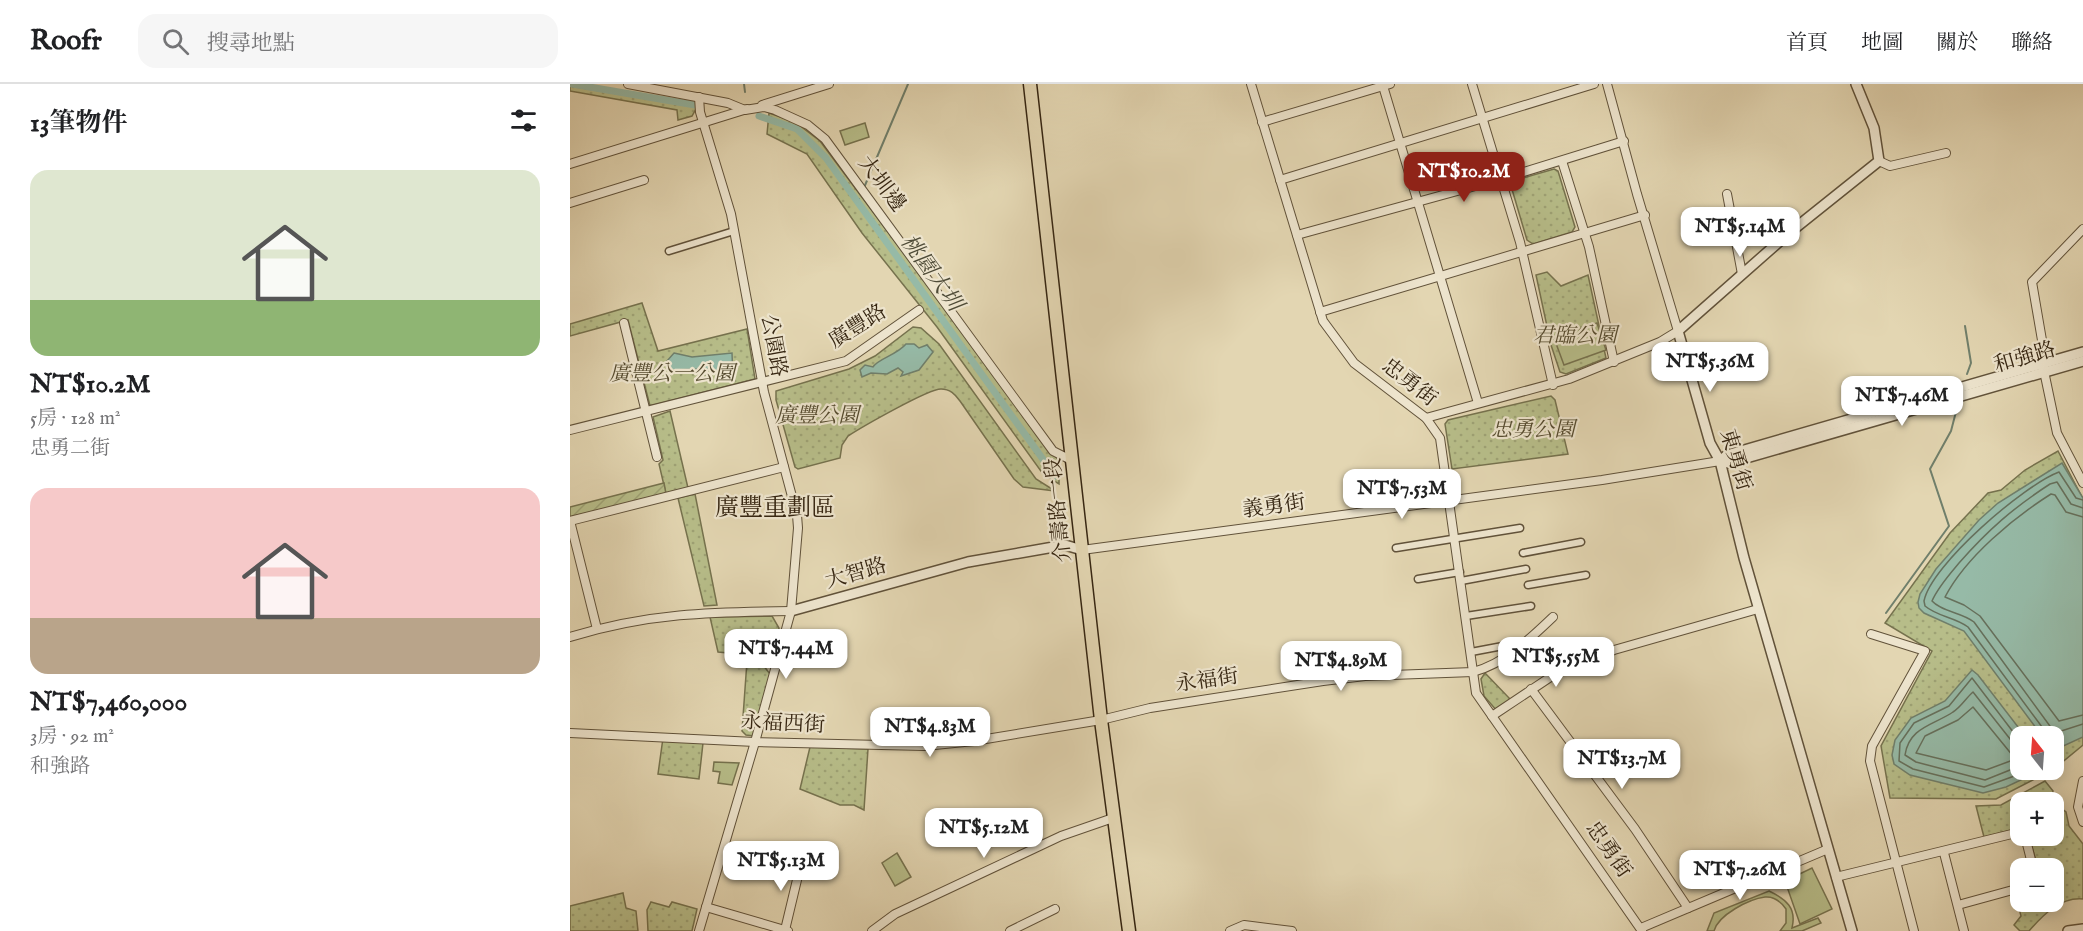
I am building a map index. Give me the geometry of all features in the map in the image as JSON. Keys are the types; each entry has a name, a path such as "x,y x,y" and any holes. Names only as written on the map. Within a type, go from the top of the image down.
{"main road":[{"name":"介壽路一段","path":"1030,84 1101,720 1130,931"}],"street":[{"path":"628,84 728,103 745,110"},
{"path":"570,164 829,84"},
{"name":"忠勇街","path":"1251,84 1323,321 1354,363 1426,417 1440,438 1476,693 1642,930"},
{"path":"1472,84 1523,252 1553,385"},
{"path":"1280,180 1483,120 1594,84"},
{"path":"1607,84 1624,141 1636,194 1645,215 1678,331"},
{"path":"1856,84 1874,128 1879,161"},
{"path":"1262,122 1387,85 1400,145 1478,403"},
{"name":"公園路","path":"699,97 703,124 734,231 762,382 797,515 798,544 791,611 699,931"},
{"name":"大圳邊","path":"745,110 764,107 775,110 808,126 825,139 1053,451 1073,461"},
{"path":"1297,235 1501,180 1624,141"},
{"path":"1879,161 1890,166 1946,153"},
{"path":"1562,161 1585,234 1614,362"},
{"path":"1426,417 1553,385 1660,342 1678,331 1742,274 1879,161"},
{"path":"570,202 644,180"},
{"path":"1728,194 1742,274"},
{"path":"1320,312 1645,215"},
{"path":"2083,229 2032,282 2043,366 2057,433 2083,483"},
{"path":"669,251 734,231"},
{"name":"廣豐路","path":"570,430 846,361 919,310"},
{"path":"624,323 657,457"},
{"name":"東勇街","path":"1678,331 1710,443 1720,461 1758,609 1852,931"},
{"name":"和強路","path":"1720,461 1729,463 2083,352"},
{"name":"和強路","path":"2043,366 2083,361"},
{"name":"義勇街","path":"1083,550 1449,501 1720,461"},
{"path":"597,629 570,521 784,467"},
{"path":"1396,548 1520,528"},
{"path":"1523,553 1581,542"},
{"name":"大智路","path":"570,637 636,619 703,612 791,611 976,560 1065,545 1083,550"},
{"path":"1418,579 1526,569"},
{"path":"1528,585 1586,575"},
{"path":"1466,616 1531,606"},
{"path":"1492,716 1558,672 1614,650 1758,609"},
{"name":"永福街","path":"1101,720 1150,708 1323,681 1365,676 1473,672 1485,669 1516,650 1553,617"},
{"path":"1871,634 1925,651 1871,751 1870,761 1914,931"},
{"path":"1471,652 1524,642"},
{"path":"1531,689 1635,828 1688,908"},
{"name":"永福西街","path":"570,733 755,742 925,746 1101,720"},
{"path":"2083,781 2078,798 2083,822"},
{"path":"872,931 895,914 1060,836 1113,818"},
{"path":"1836,877 1944,853 2010,835"},
{"path":"1642,930 1688,908 1828,849"},
{"path":"1944,853 1964,931"},
{"path":"706,907 786,931 802,859"},
{"path":"1958,905 2010,891"},
{"path":"1010,931 1055,909"},
{"path":"1230,931 1244,925 1293,931"},
{"path":"2067,931 2083,929"}],"green space":[{"path":"570,86 697,107 692,116 678,120 677,110 570,91"},
{"path":"769,113 795,122 820,141 1059,461 1059,484 1043,474 937,327 862,233 807,154 767,134"},
{"path":"865,123 869,137 845,145 840,131"},
{"path":"1554,169 1558,171 1575,227 1572,232 1533,244 1527,240 1511,186 1513,181"},
{"name":"君臨公園","path":"1547,272 1561,286 1588,275 1606,358 1566,374 1560,372 1551,345 1536,275"},
{"name":"廣豐公一公園","path":"642,303 658,351 747,329 755,379 650,406 628,320 570,336 570,324"},
{"path":"1597,323 1606,350 1564,365 1554,338"},
{"name":"廣豐公園","path":"913,327 921,328 939,344 1036,479 1055,491 1023,487 1014,479 958,398 952,392 944,389 910,401 848,436 842,445 840,458 798,469 795,467 776,400 776,391 849,369 875,356"},
{"name":"忠勇公園","path":"1551,396 1555,400 1568,454 1452,469 1445,424 1448,420"},
{"path":"670,411 688,488 666,494 659,464 663,460 653,417"},
{"path":"2058,451 2083,499 2083,745 2064,761 2064,726 2010,726 2010,780 2033,780 1996,799 1890,798 1881,746 1932,651 1885,623 1950,533 1988,493 2001,490 2025,470"},
{"path":"664,483 666,494 570,517 570,507"},
{"path":"695,494 717,605 704,606 678,498"},
{"path":"772,616 779,628 771,663 761,656 718,652 710,617"},
{"path":"747,661 763,665 770,674 754,736 746,735 742,731"},
{"path":"1485,673 1512,701 1497,711 1484,696 1481,679"},
{"path":"663,738 703,743 699,779 658,774"},
{"path":"810,747 868,749 864,810 854,805 840,805 800,789"},
{"path":"714,762 739,763 732,785 718,783 720,772 713,771"},
{"path":"2045,781 2053,791 2053,792 2025,792"},
{"path":"2010,800 2010,830 1984,837 1976,806 2001,805"},
{"path":"2064,810 2069,826 2083,844 2083,899 2064,902 2064,858 2035,858 2032,846 2064,846"},
{"path":"897,853 911,877 895,886 882,863"},
{"path":"1812,868 1832,909 1800,924 1785,881"},
{"path":"1769,891 1789,905 1793,915 1792,928 1818,918 1821,923 1802,931 1780,931 1786,923 1786,909 1777,900 1765,897 1735,909 1721,919 1714,931 1707,931 1714,913"},
{"path":"623,893 626,908 636,911 638,931 570,931 570,906"},
{"path":"651,902 669,907 672,902 697,909 692,931 648,931 647,910"},
{"path":"2020,912 2047,912 2029,931 2020,931 2014,925 2021,916"}],"water":[{"path":"906,344 914,344 919,348 927,345 933,352 919,370 901,376 903,372 898,368 887,374 871,373 862,377 860,370 865,365 873,367"},
{"path":"674,353 692,357 732,353 733,377 706,369 670,370 666,362"},
{"path":"2062,463 2083,498 2083,737 2064,746 2064,726 2035,726 1964,631 1924,613 1919,608 1920,594 1936,569 1979,520 1998,503"},
{"path":"1972,670 1978,675 2017,726 2010,726 2010,780 2021,780 2006,787 1983,793 1910,775 1894,764 1892,755 1895,740 1911,718 1945,701"}],"waterway":[{"name":"桃園大圳","path":"572,84 695,105"},
{"path":"744,84 745,92"},
{"path":"863,190 908,84"},
{"name":"桃園大圳","path":"759,116 797,129 826,158 1055,476"},
{"path":"1965,326 1971,363 1967,374"},
{"path":"1886,613 1949,526 1930,469 1951,431 1958,404"}],"district":[{"name":"廣豐重劃區","path":"775,508"}]}
